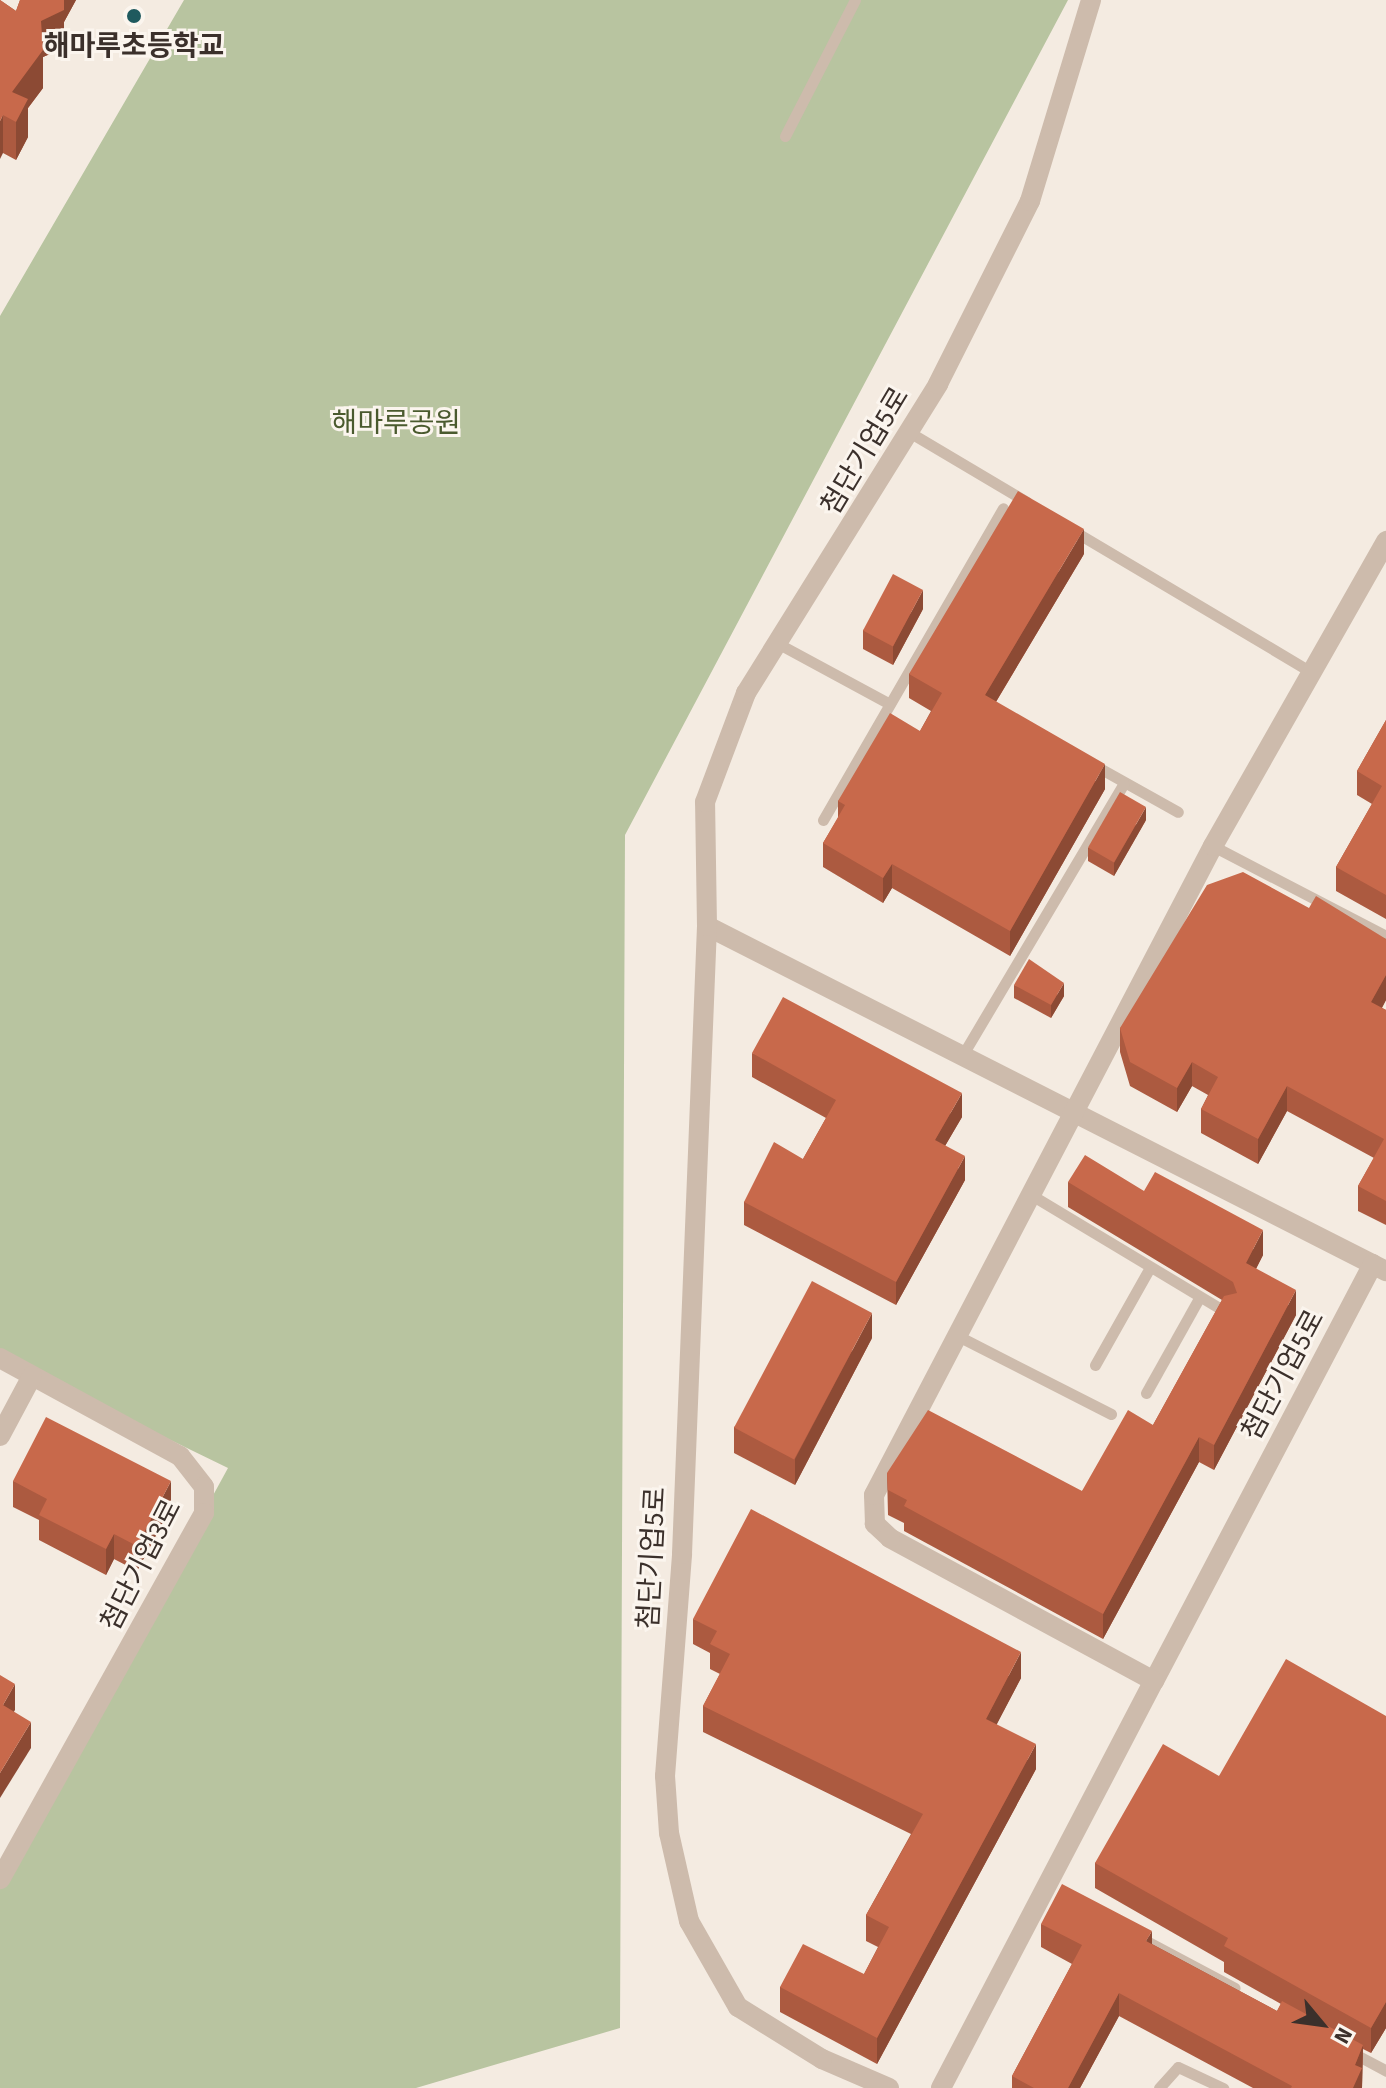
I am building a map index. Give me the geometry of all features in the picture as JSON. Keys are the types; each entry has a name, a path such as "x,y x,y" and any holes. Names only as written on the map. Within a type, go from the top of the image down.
{"street":[{"name":"첨단기업5로","path":"889,2088 822,2059 738,2007 689,1921 669,1833 665,1776 682,1554 707,926 705,802 713,771 777,643 909,432 1030,201 1091,0"},
{"path":"1154,1681 875,1524 878,1485 955,1334 1078,1115 1213,846 1309,671 1386,541"},
{"name":"첨단기업5로","path":"707,926 1379,1268 1154,1681 1057,1892 941,2088"},
{"name":"첨단기업3로","path":"0,1358 180,1456 204,1487 204,1513 0,1879"},
{"path":"0,1436 32,1376"}],"lane":[{"path":"785,136 855,0"},
{"path":"909,432 1042,512"},
{"path":"823,820 1003,508"},
{"path":"1056,520 1309,671"},
{"path":"777,643 890,704"},
{"path":"1075,754 1178,812"},
{"path":"962,1056 1124,783"},
{"path":"1213,846 1386,936"},
{"path":"1033,1196 1148,1271 1229,1314"},
{"path":"1095,1365 1148,1271"},
{"path":"1146,1393 1199,1298"},
{"path":"955,1334 1111,1414"},
{"path":"1128,1931 1248,1996"},
{"path":"1331,2041 1386,2071"},
{"path":"1159,2088 1178,2067 1223,2088"}],"green space":[{"name":"해마루공원","path":"184,0 1068,0 625,835 620,2028 416,2088 0,2088 0,1885 228,1468 0,1357 0,316"}],"building":[{"path":"0,0 16,11 20,0 64,0 64,10 41,21 43,50 12,92 28,99 16,122 3,115 0,121"},
{"path":"1018,491 1084,529 985,695 1105,764 1010,931 892,864 883,878 823,843 845,805 838,801 890,713 920,731 942,693 909,674"},
{"path":"893,574 923,590 893,646 863,631"},
{"path":"1386,720 1386,895 1336,867 1382,786 1357,771"},
{"path":"1120,792 1146,807 1114,862 1088,847"},
{"path":"1243,872 1309,908 1316,896 1386,939 1386,975 1371,1002 1386,1010 1386,1201 1358,1186 1384,1139 1287,1086 1258,1139 1201,1109 1218,1077 1192,1062 1177,1088 1130,1062 1120,1028 1207,885"},
{"path":"1029,959 1064,983 1051,1005 1014,985"},
{"path":"783,997 962,1093 935,1140 965,1156 896,1282 744,1202 774,1142 803,1159 836,1100 752,1053"},
{"path":"1085,1155 1144,1191 1155,1172 1263,1230 1246,1263 1296,1290 1214,1445 1199,1437 1103,1614 904,1506 907,1500 888,1490 887,1473 928,1410 1082,1491 1128,1410 1153,1425 1224,1296 1237,1293 1233,1282 1068,1182"},
{"path":"812,1281 872,1313 794,1459 734,1428"},
{"path":"46,1417 171,1481 137,1546 114,1534 106,1549 39,1515 47,1499 13,1481"},
{"path":"751,1509 1021,1652 986,1719 1036,1744 877,2038 780,1987 803,1944 864,1974 889,1927 866,1915 923,1814 703,1706 730,1654 710,1644 717,1631 693,1619"},
{"path":"1286,1659 1386,1716 1386,2002 1371,2028 1224,1946 1228,1938 1095,1863 1163,1744 1219,1776"},
{"path":"0,1675 15,1684 3,1705 31,1722 0,1773"},
{"path":"1062,1884 1152,1931 1146,1941 1277,2011 1282,2001 1363,2045 1355,2065 1362,2068 1353,2088 1291,2088 1119,1993 1068,2088 1034,2088 1012,2076 1082,1945 1041,1924"}],"place":[{"name":"해마루초등학교","path":"134,16"}]}
